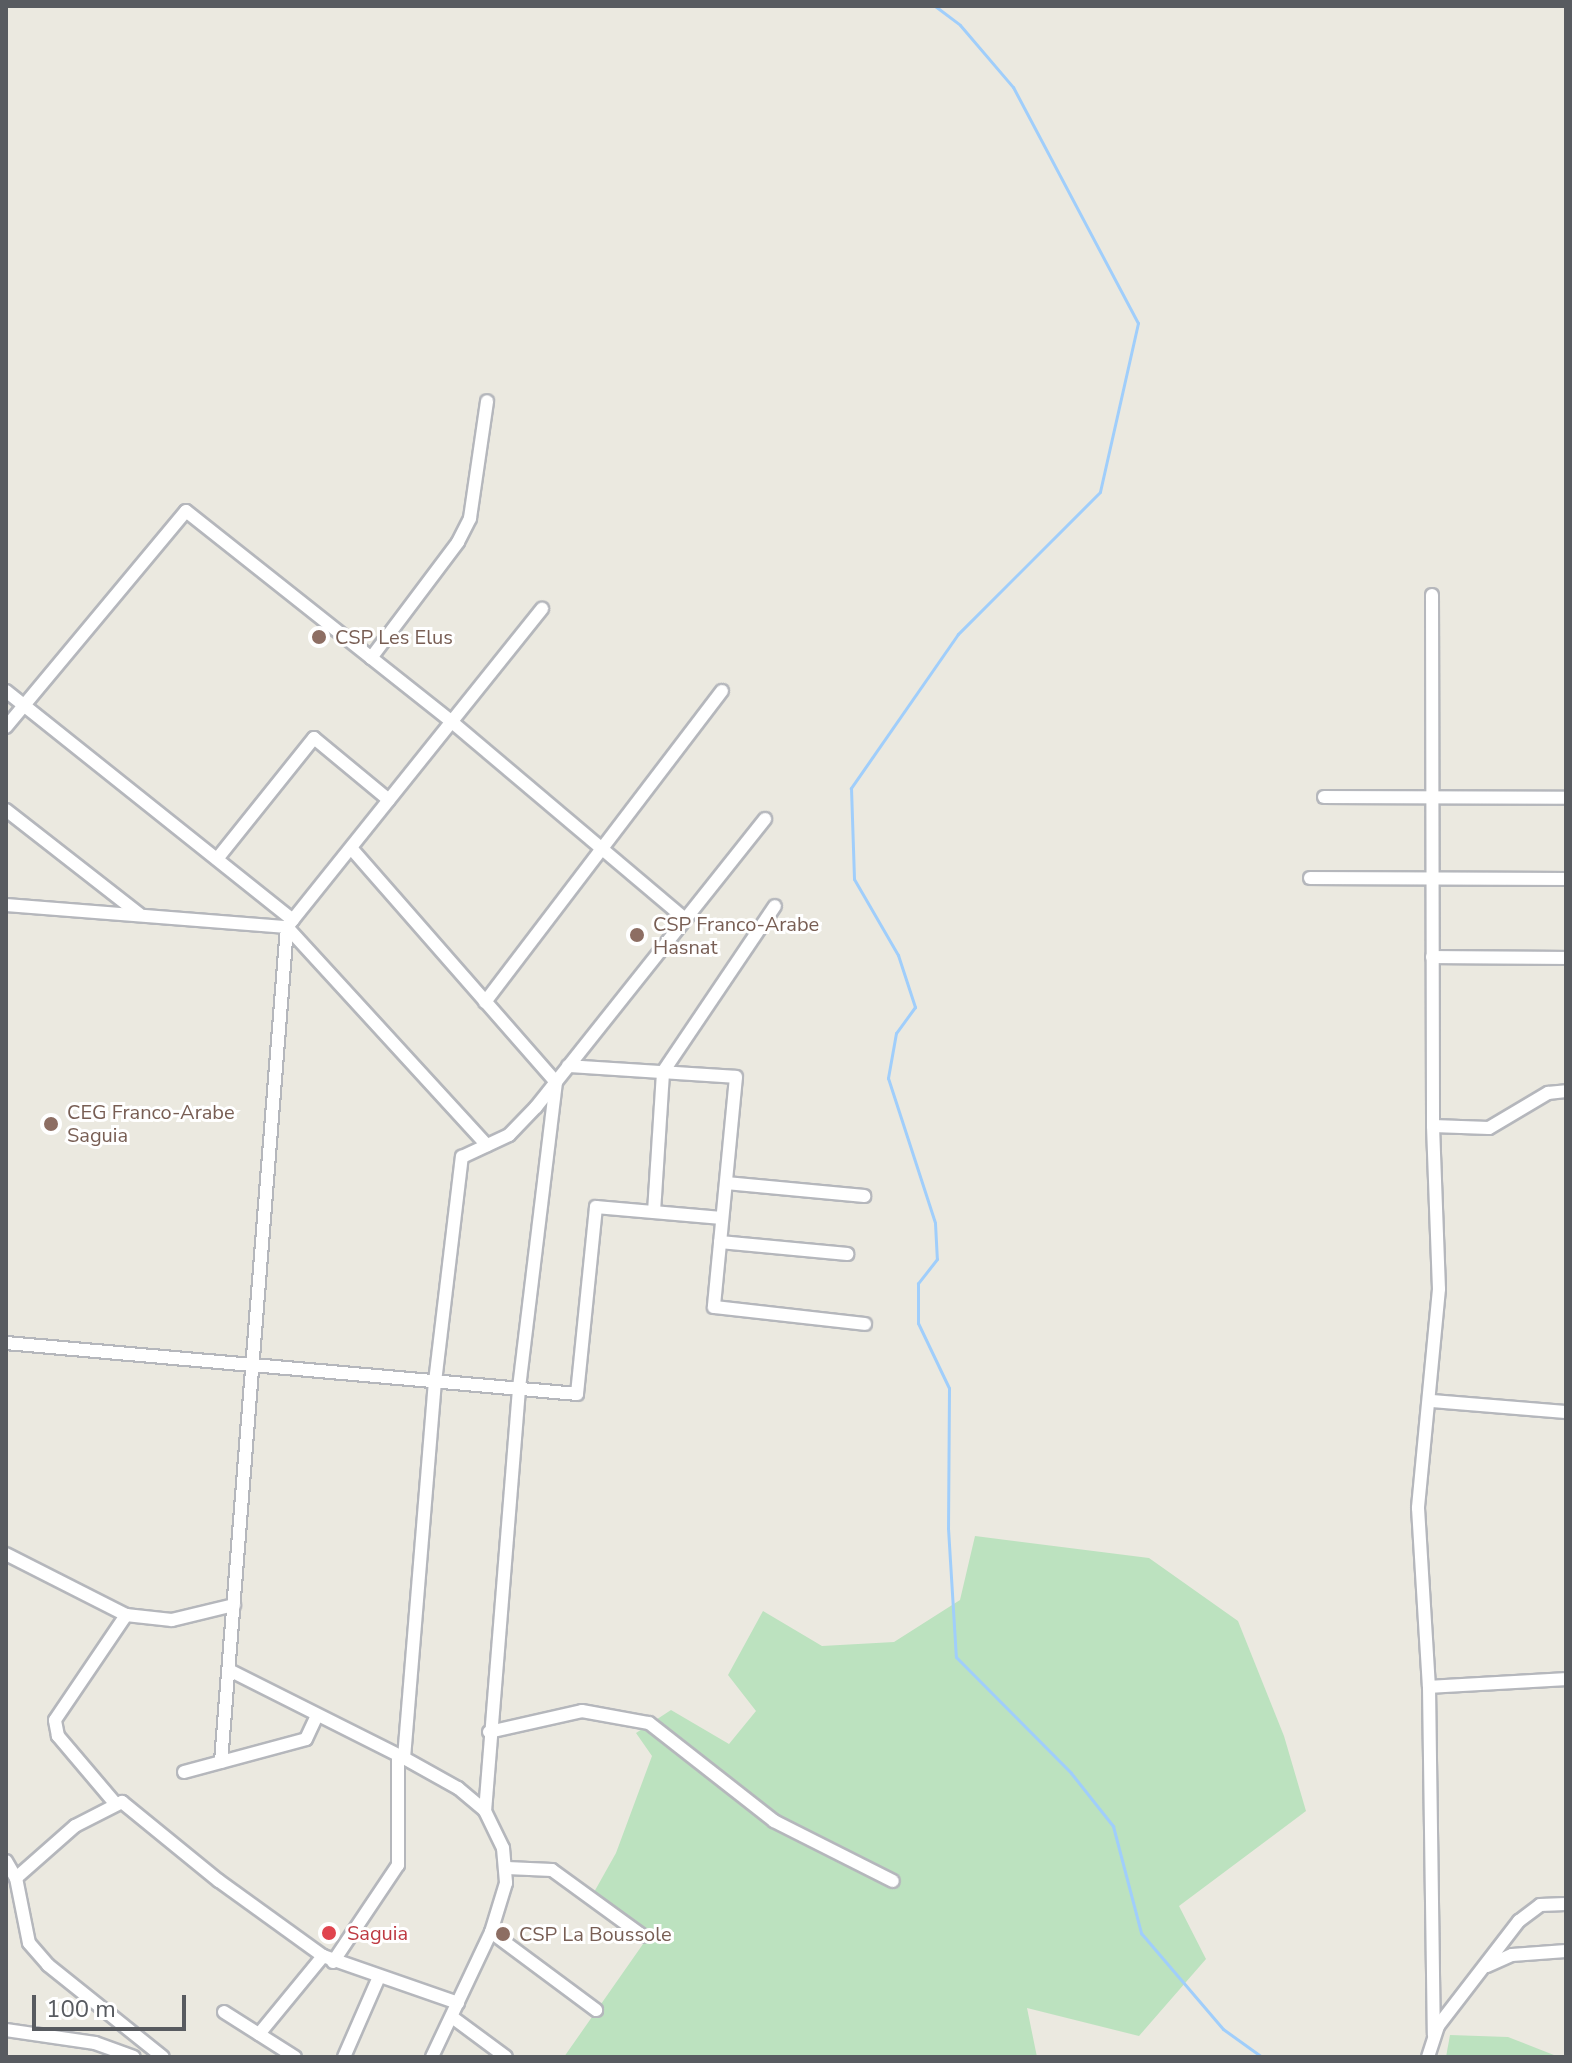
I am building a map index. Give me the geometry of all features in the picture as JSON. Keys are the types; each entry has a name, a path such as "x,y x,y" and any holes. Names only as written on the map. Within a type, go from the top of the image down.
{"street":[{"path":"371,658 458,542 470,518 487,401"},
{"path":"6,727 186,511 452,722 685,919"},
{"path":"1428,2057 1434,2035 1429,1687 1418,1508 1432,1401 1439,1289 1433,1126 1432,595"},
{"path":"221,1762 231,1671 290,924 542,609"},
{"path":"6,691 217,859 290,924 487,1145"},
{"path":"485,1002 722,691"},
{"path":"217,859 314,738 389,800"},
{"path":"1324,797 1566,798"},
{"path":"6,810 141,915"},
{"path":"259,2034 328,1959 398,1865 401,1756 435,1382 462,1157 509,1135 556,1082 765,819"},
{"path":"351,848 556,1082 519,1389 489,1732 485,1811 507,1868 491,1932 432,2057"},
{"path":"1310,878 1566,879"},
{"path":"6,905 290,924"},
{"path":"654,1212 663,1072 775,906"},
{"path":"1432,957 1566,958"},
{"path":"568,1066 736,1077 714,1307 865,1324"},
{"path":"1433,1126 1489,1128 1548,1093 1566,1091"},
{"path":"726,1183 864,1196"},
{"path":"6,1343 577,1394 596,1207 722,1218"},
{"path":"720,1242 847,1254"},
{"path":"1432,1401 1566,1412"},
{"path":"6,1554 126,1615 172,1620 234,1605"},
{"path":"114,1802 53,1725 126,1615"},
{"path":"231,1671 401,1756 458,1788 485,1811"},
{"path":"1429,1687 1566,1679"},
{"path":"489,1732 582,1711 649,1723 705,1762 761,1813 893,1881"},
{"path":"184,1772 306,1739 317,1715"},
{"path":"16,1878 75,1826 114,1802 122,1802 146,1817 219,1881 328,1959 458,2003"},
{"path":"6,1861 16,1878 29,1943 48,1965 163,2057"},
{"path":"507,1868 552,1870 643,1936"},
{"path":"1434,2035 1519,1921 1540,1905 1566,1904"},
{"path":"491,1932 596,2010"},
{"path":"1484,1967 1512,1955 1566,1951"},
{"path":"344,2057 379,1977"},
{"path":"224,2012 295,2057"},
{"path":"452,2017 506,2057"},
{"path":"6,2030 95,2043 134,2057"}],"green space":[{"path":"975,1536 1149,1558 1238,1621 1284,1736 1306,1811 1179,1906 1206,1959 1139,2036 1027,2008 1037,2057 564,2057 650,1934 593,1894 616,1853 652,1756 636,1733 671,1710 729,1744 756,1711 728,1675 763,1611 822,1646 894,1642 960,1600"},
{"path":"1450,2035 1508,2037 1559,2057 1446,2057"}],"waterway":[{"path":"935,6 960,25 1013,87 1138,323 1100,492 958,634 851,788 854,879 898,955 915,1007 896,1033 888,1078 935,1223 937,1259 918,1283 918,1323 949,1388 948,1528 956,1657 1071,1773 1113,1826 1141,1933 1223,2029 1262,2057"}],"place":[{"name":"CSP Les Elus","path":"319,637"},
{"name":"CSP Franco-Arabe Hasnat","path":"637,935"},
{"name":"CEG Franco-Arabe Saguia","path":"51,1124"},
{"name":"Saguia","path":"329,1933"},
{"name":"CSP La Boussole","path":"503,1934"}]}
